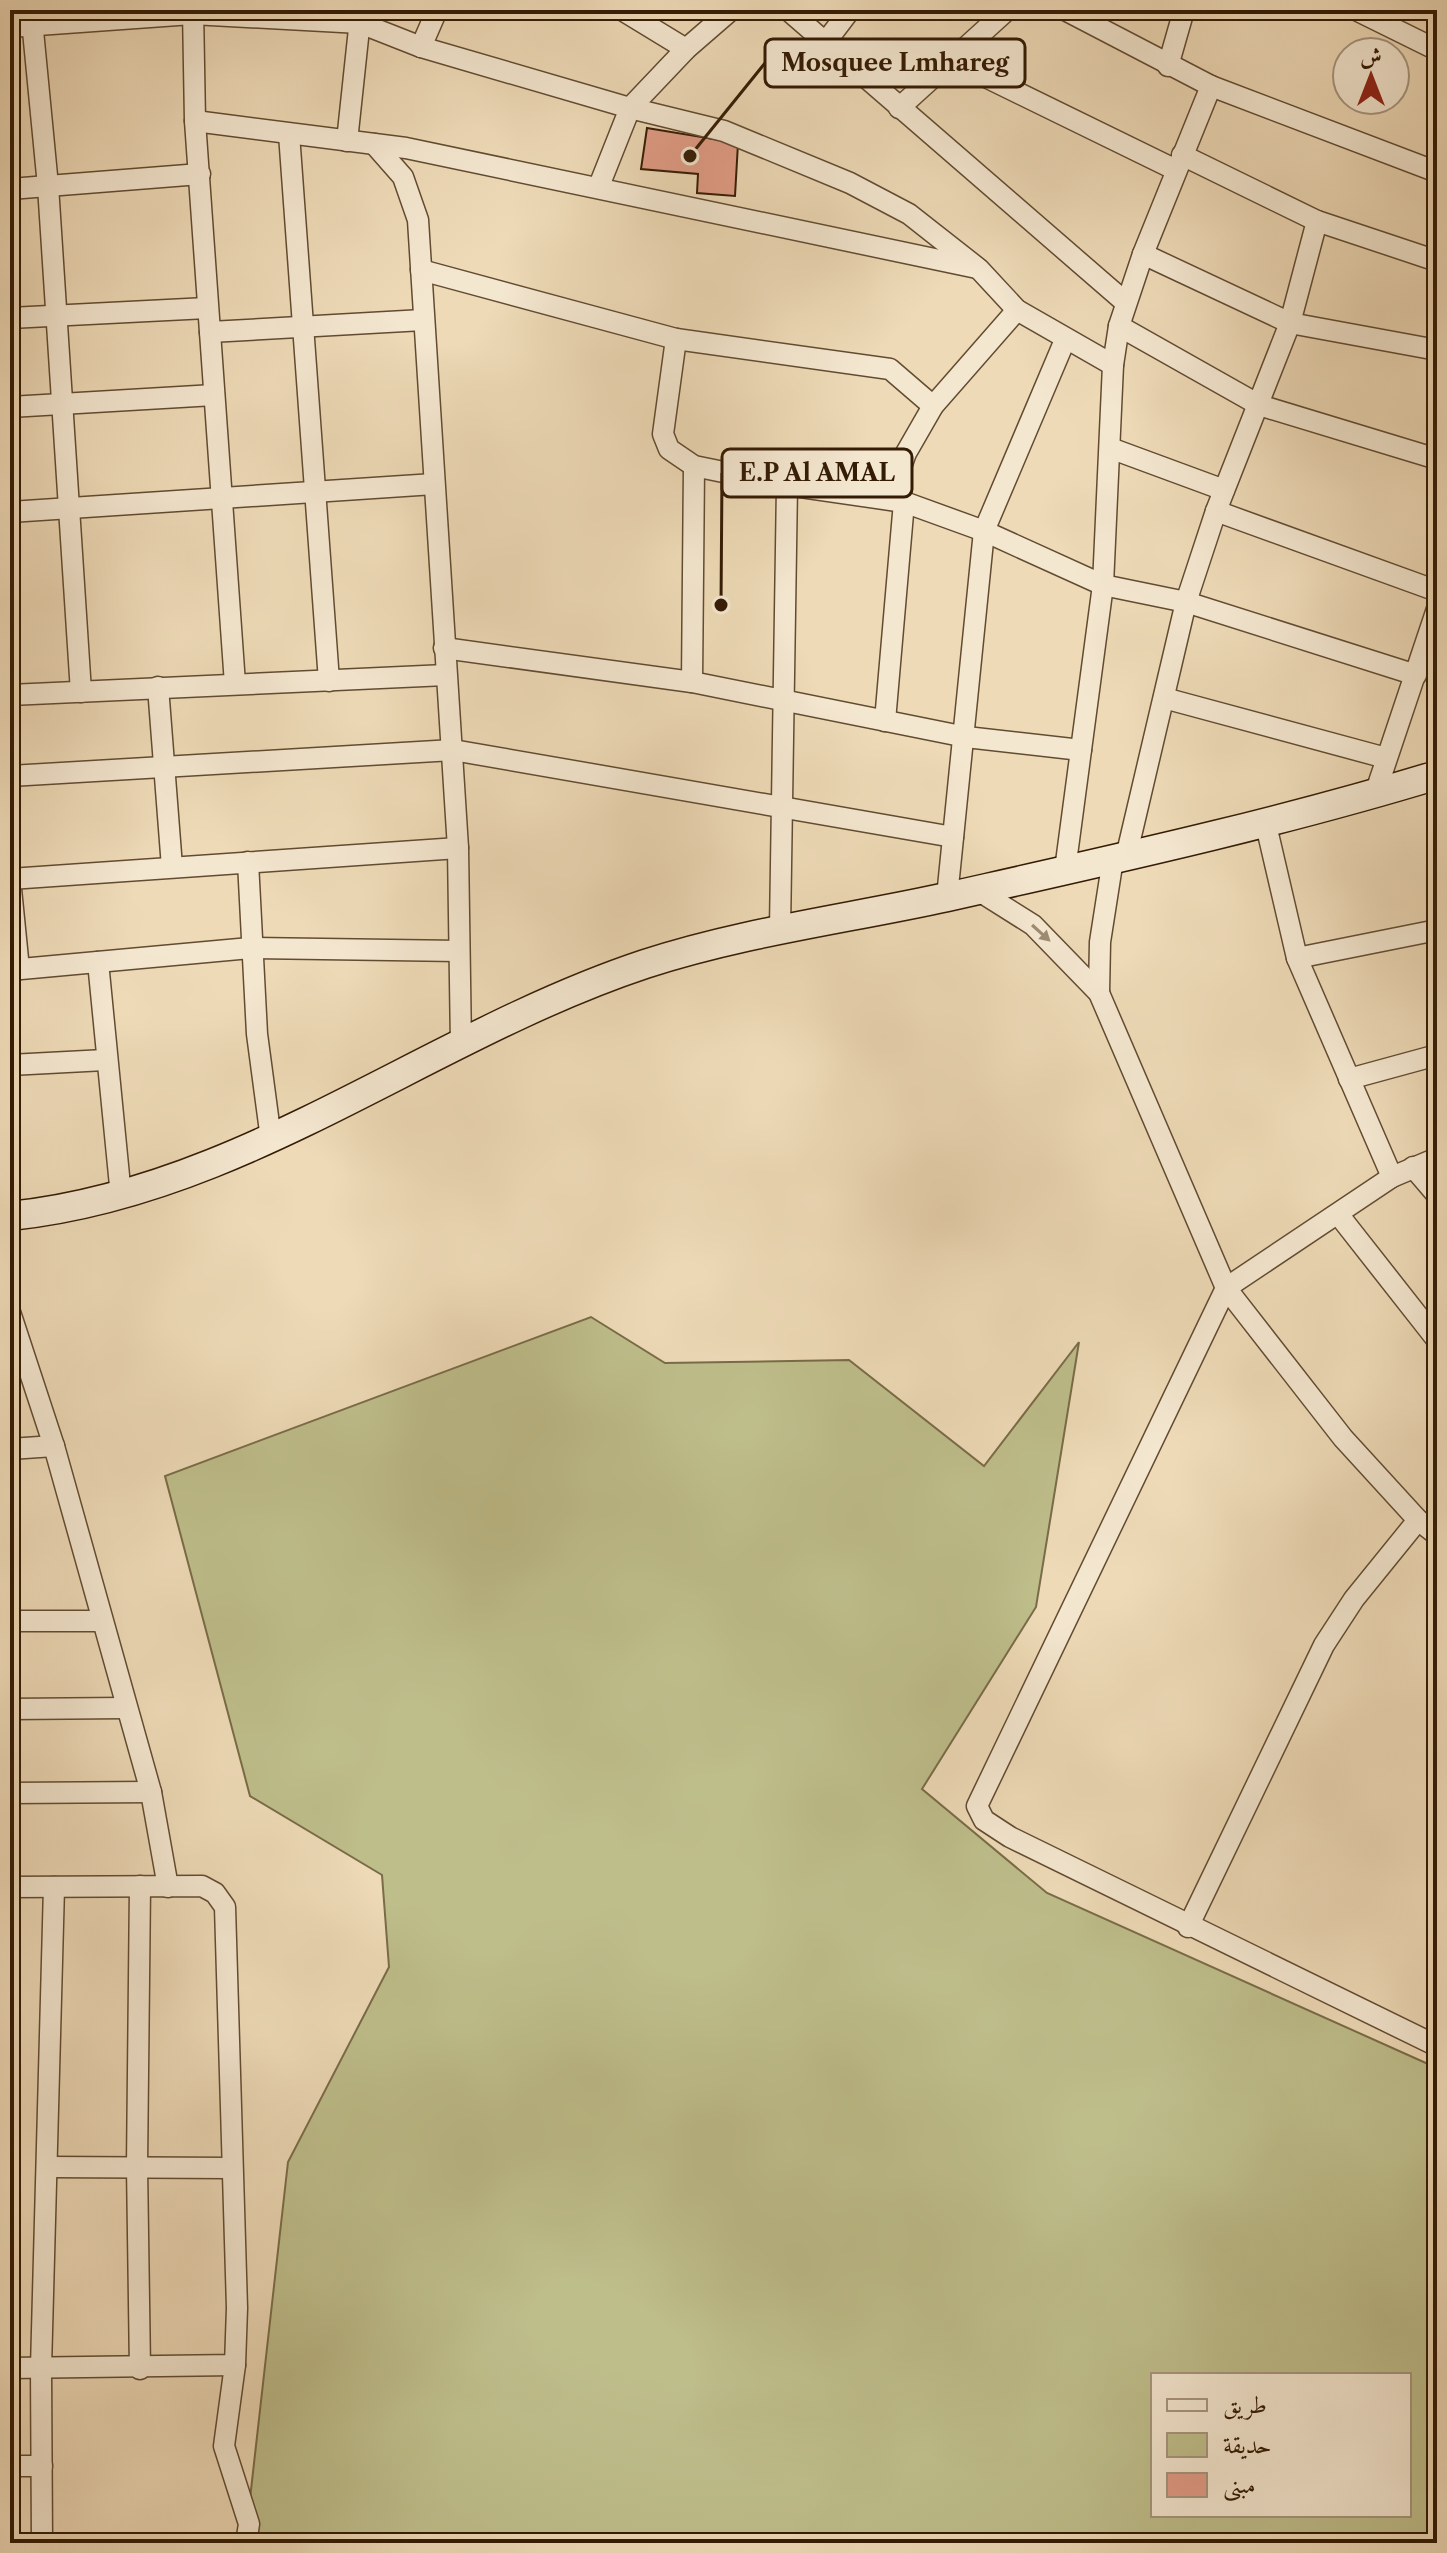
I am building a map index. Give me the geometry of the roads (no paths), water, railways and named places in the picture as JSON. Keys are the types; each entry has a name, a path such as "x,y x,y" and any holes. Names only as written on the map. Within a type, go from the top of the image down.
{"main road":[{"path":"10,1216 63,1210 121,1196 182,1176 271,1139 602,979 651,962 780,929 947,897 1266,825 1437,775"}],"street":[{"path":"421,47 437,10"},
{"path":"622,10 686,49"},
{"path":"599,186 630,108 686,49 731,10"},
{"path":"788,10 1125,302"},
{"path":"825,43 850,10"},
{"path":"899,108 1007,10"},
{"path":"1065,10 1211,86 1437,172"},
{"path":"1168,66 1184,10"},
{"path":"1356,10 1437,50"},
{"path":"192,12 195,121 235,684"},
{"path":"10,27 32,18 192,12 361,16 421,47 630,108 724,131 850,183 909,214 979,269 1017,310 1113,365"},
{"path":"347,141 361,16"},
{"path":"32,18 48,186 81,692"},
{"path":"953,61 1317,221 1437,261"},
{"path":"1065,870 1103,585 1113,365 1119,326 1143,254 1211,86"},
{"path":"195,121 374,144 599,186 979,269"},
{"path":"289,134 329,681"},
{"path":"374,144 403,177 418,220 453,750 461,1046"},
{"path":"10,189 200,174"},
{"path":"1099,993 1100,942 1186,602 1216,511 1290,323 1317,221"},
{"path":"1143,254 1290,323 1437,350"},
{"path":"421,270 617,326 676,339 890,369 933,406"},
{"path":"10,318 207,308"},
{"path":"885,721 897,500 906,453 933,406 1017,310"},
{"path":"210,332 423,320"},
{"path":"1119,326 1259,405 1437,459"},
{"path":"676,339 663,434 669,449 694,466 787,485 897,500 984,531 1103,585 1186,602 1416,675"},
{"path":"947,897 966,737 984,531 1065,340"},
{"path":"10,407 214,395"},
{"path":"1110,448 1224,490"},
{"path":"692,682 694,466"},
{"path":"10,512 434,484"},
{"path":"780,929 787,485"},
{"path":"1216,511 1437,591"},
{"path":"1375,794 1437,609"},
{"path":"444,648 692,682 966,737 1081,750"},
{"path":"10,695 446,675"},
{"path":"158,687 172,867"},
{"path":"1164,698 1386,758"},
{"path":"10,776 453,750 953,837"},
{"path":"1266,825 1297,958 1392,1177"},
{"path":"458,848 10,879 14,970 250,948 459,951"},
{"path":"248,862 250,948 271,1139"},
{"path":"976,889 1033,925 1099,993 1226,1288 1343,1438 1418,1520 1437,1535"},
{"path":"1297,958 1437,930"},
{"path":"98,962 105,1060 121,1196"},
{"path":"1349,1079 1437,1055"},
{"path":"10,1065 105,1060"},
{"path":"1437,1158 1392,1177 1226,1288 977,1806 984,1820 1010,1837 1188,1927 1437,2046"},
{"path":"1413,1167 1437,1195"},
{"path":"1338,1214 1437,1340"},
{"path":"10,1312 54,1446 100,1621 151,1792 168,1887"},
{"path":"10,1449 54,1446"},
{"path":"1188,1927 1324,1645 1354,1599 1418,1520"},
{"path":"10,1621 100,1621"},
{"path":"10,1709 126,1708"},
{"path":"10,1793 151,1792"},
{"path":"140,1886 137,2166 140,2369"},
{"path":"10,1887 202,1886 221,1900 227,1914 231,2168 236,2245 235,2365 224,2446 249,2524 246,2543"},
{"path":"42,2543 41,2368 54,1887"},
{"path":"48,2167 231,2168"},
{"path":"10,2368 140,2369 235,2365"},
{"path":"10,2466 42,2466"}],"place":[{"name":"Mosquee Lmhareg","path":"690,156"},
{"name":"E.P Al AMAL","path":"721,605"}]}
